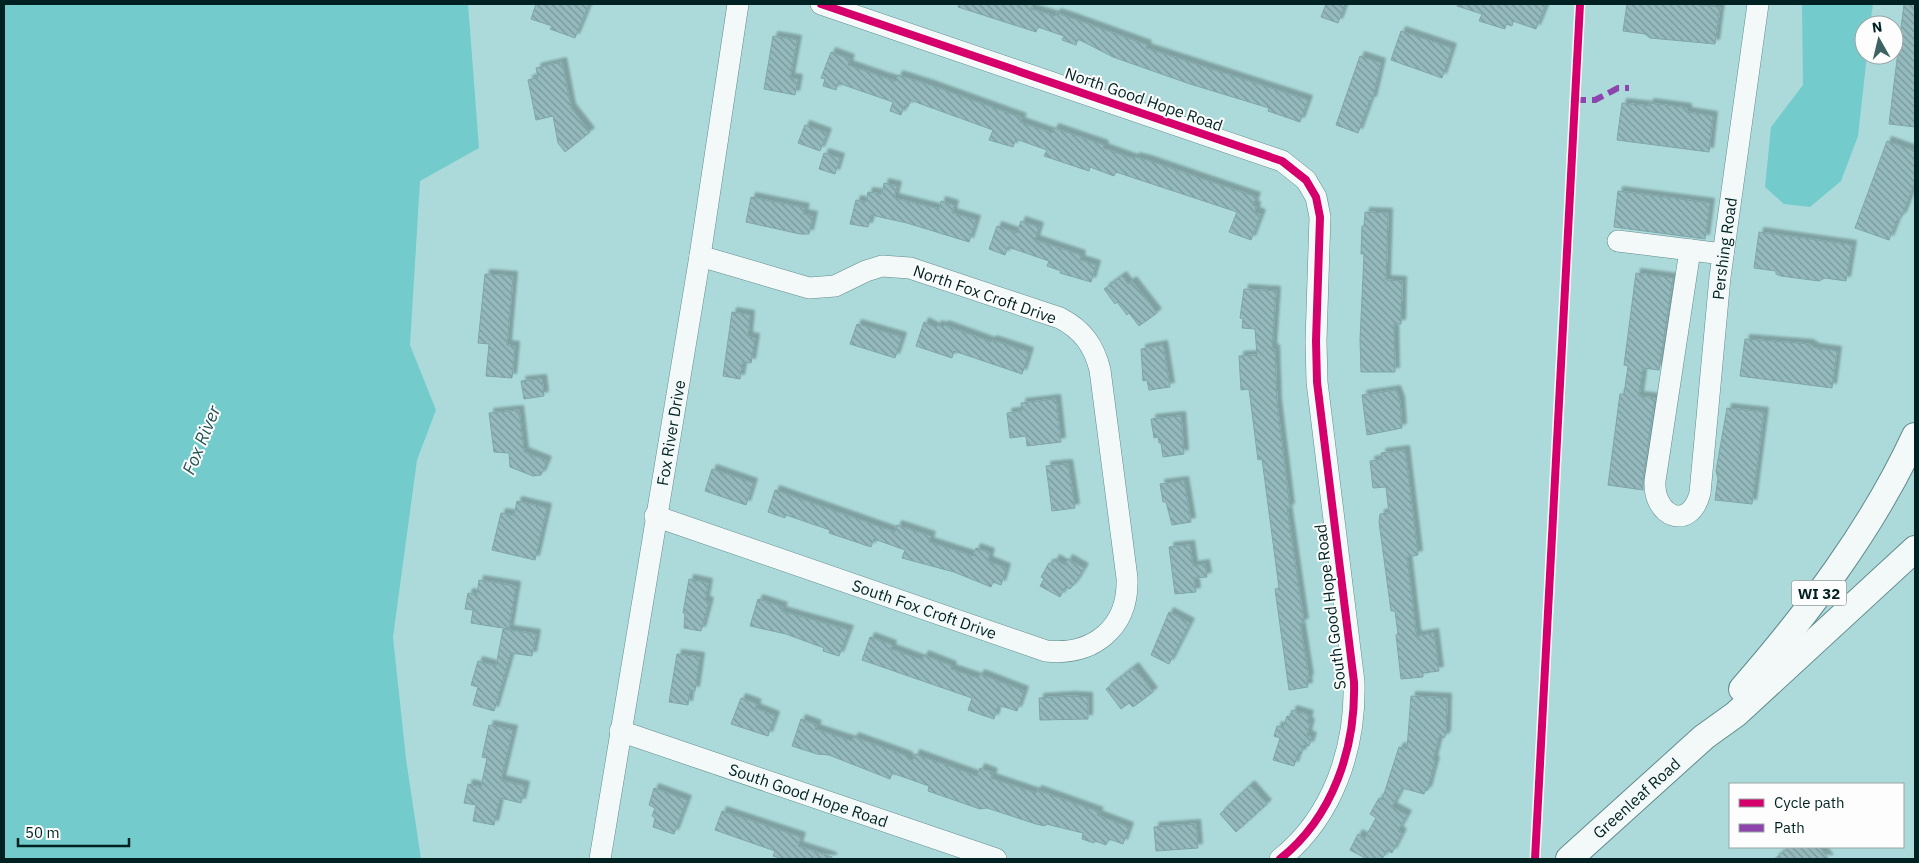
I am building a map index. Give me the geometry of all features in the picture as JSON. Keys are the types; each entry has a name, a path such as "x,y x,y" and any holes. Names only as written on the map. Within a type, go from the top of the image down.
{"main road":[{"name":"WI 32","path":"1704,737 1730,702 1785,640 1842,562 1878,506 1915,436"},
{"name":"WI 32","path":"1704,737 1736,714 1915,549"},
{"name":"Greenleaf Road","path":"1576,853 1704,737"}],"street":[{"name":"Fox River Drive","path":"600,859 655,516 700,256 738,4"},
{"name":"North Good Hope Road","path":"822,4 1282,162 1295,169 1314,193 1320,217 1316,331"},
{"name":"Pershing Road","path":"1690,250 1654,494 1664,511 1672,515 1683,516 1697,504 1700,493 1723,254 1758,4"},
{"path":"1618,240 1723,254"},
{"name":"North Fox Croft Drive","path":"700,256 809,288 835,286 882,266 910,268 1060,318 1071,324 1090,342 1100,370 1124,550"},
{"name":"South Good Hope Road","path":"1280,859 1304,836 1332,793 1344,765 1354,713 1354,682 1318,391 1316,331"},
{"name":"South Fox Croft Drive","path":"655,516 1036,648 1060,652 1070,652 1096,642 1109,632 1118,620 1125,604 1128,586 1124,550"},
{"name":"South Good Hope Road","path":"620,731 996,859"}],"water":[{"name":"Fox River","path":"4,4 468,4 479,148 420,181 410,345 436,410 417,460 393,637 406,759 421,859 4,859"},
{"path":"1802,4 1873,4 1871,15 1854,15 1854,65 1866,65 1858,136 1841,181 1810,207 1784,204 1765,187 1771,127 1803,85"}],"building":[{"path":"536,4 589,4 575,38 550,29 552,26 531,19"},
{"path":"959,4 1033,4 1031,9 1055,16 1056,13 1069,17 1147,45 1146,48 1308,100 1300,122 1268,111 1269,108 1190,84 1113,57 1078,39 1076,45 1062,40 1064,36 1038,27 1036,32 958,7"},
{"path":"1326,4 1345,4 1338,23 1321,17"},
{"path":"1458,4 1546,4 1536,29 1513,21 1512,26 1506,24 1505,29 1479,21 1482,14 1457,6"},
{"path":"1627,4 1693,4 1720,7 1715,44 1650,38 1645,34 1623,31"},
{"path":"1904,4 1915,4 1915,127 1889,124 1896,65 1904,65"},
{"path":"1401,31 1452,48 1442,78 1391,60"},
{"path":"773,36 797,40 790,78 798,79 795,95 764,89"},
{"path":"831,52 850,59 848,65 880,76 896,81 898,75 930,85 1022,118 1020,122 1052,133 1054,128 1104,145 1103,148 1134,159 1135,157 1147,160 1256,197 1253,205 1256,206 1255,212 1261,214 1251,240 1229,232 1237,212 1116,172 1114,176 1090,167 1089,171 1044,156 1047,150 1016,139 1013,147 989,140 993,130 910,100 908,107 904,106 901,115 890,111 893,102 838,83 836,90 823,86 825,79 821,78"},
{"path":"1360,56 1381,63 1372,101 1370,100 1358,133 1336,125"},
{"path":"562,62 571,108 590,132 565,152 558,143 553,116 536,120 528,80 538,77 536,68"},
{"path":"1622,103 1649,106 1649,103 1687,108 1687,112 1713,116 1709,152 1617,140"},
{"path":"805,125 827,133 820,151 798,143"},
{"path":"1887,141 1915,151 1915,182 1902,216 1897,220 1889,240 1855,228"},
{"path":"824,153 840,158 835,174 819,169"},
{"path":"884,183 897,186 894,198 939,209 941,201 954,205 952,213 976,220 969,242 907,223 871,215 868,227 850,224 856,200 866,202 868,192 882,194"},
{"path":"1618,191 1710,203 1705,239 1614,227"},
{"path":"751,197 805,208 803,214 813,216 809,234 800,234 746,222"},
{"path":"1365,212 1388,213 1386,280 1402,281 1401,324 1394,324 1395,372 1361,372 1360,340 1364,254 1361,254 1362,226 1364,226"},
{"path":"1021,221 1039,227 1035,240 1081,255 1080,260 1096,265 1091,282 1060,273 1061,271 1047,266 1049,261 1008,247 1005,255 989,249 997,226 1017,233"},
{"path":"1759,232 1852,245 1846,281 1825,278 1819,281 1781,276 1776,274 1776,271 1754,268"},
{"path":"1636,273 1673,278 1659,370 1643,368 1639,396 1655,398 1643,490 1608,485 1620,394 1624,394 1628,366 1624,365"},
{"path":"485,274 513,276 507,345 515,346 512,378 486,376 489,344 478,343"},
{"path":"1122,276 1128,284 1132,281 1157,313 1139,326 1117,302 1115,304 1104,289"},
{"path":"1244,289 1276,291 1272,349 1275,349 1277,404 1290,508 1287,508 1304,623 1300,623 1309,679 1307,679 1308,687 1289,690 1275,589 1279,588 1262,459 1258,460 1249,389 1241,390 1239,356 1257,355 1255,329 1242,328 1243,319 1240,318"},
{"path":"732,312 750,315 748,337 755,338 751,363 743,362 740,379 723,376"},
{"path":"924,322 936,328 937,325 943,327 944,325 991,342 992,340 1029,352 1022,374 954,351 952,358 916,346"},
{"path":"857,324 902,337 895,358 850,344"},
{"path":"1745,339 1809,344 1815,348 1837,351 1832,388 1740,376"},
{"path":"1163,345 1170,387 1149,390 1147,380 1143,381 1141,349"},
{"path":"542,379 544,396 524,399 521,381"},
{"path":"1396,390 1400,401 1402,428 1367,435 1362,395"},
{"path":"1056,399 1061,442 1027,446 1026,436 1010,438 1007,413 1022,411 1021,403"},
{"path":"1727,408 1764,412 1752,504 1715,500 1718,478 1716,471"},
{"path":"519,410 524,452 547,461 541,475 533,476 510,467 509,453 494,452 489,413"},
{"path":"1181,416 1184,454 1163,457 1161,443 1159,443 1158,437 1154,438 1151,419"},
{"path":"1405,450 1418,555 1407,557 1416,632 1417,636 1434,633 1439,671 1423,673 1423,677 1401,679 1395,611 1391,611 1379,522 1380,514 1389,513 1386,487 1373,488 1370,461 1382,459 1381,453"},
{"path":"1068,464 1075,508 1052,511 1046,466"},
{"path":"712,469 753,483 746,505 705,491"},
{"path":"1184,481 1191,522 1172,525 1166,502 1163,502 1160,484"},
{"path":"775,490 895,532 897,525 931,536 929,542 973,556 976,548 990,553 988,561 1006,568 1001,585 993,582 991,587 954,572 902,558 905,550 874,539 871,547 829,533 830,530 786,515 785,518 768,512"},
{"path":"517,501 547,508 535,560 492,550 501,513 514,515"},
{"path":"1190,545 1193,566 1205,564 1207,577 1194,578 1196,592 1175,594 1169,547"},
{"path":"1055,559 1065,565 1068,559 1084,568 1075,583 1070,589 1065,587 1060,597 1040,586 1044,579 1041,577 1049,563 1052,565"},
{"path":"689,579 708,583 705,601 709,602 701,631 684,628 685,613 683,613"},
{"path":"479,580 516,586 509,629 471,623 473,610 465,609 468,593 477,595"},
{"path":"758,599 783,607 781,611 849,630 839,656 823,651 824,648 786,634 750,626"},
{"path":"1169,612 1190,623 1169,664 1151,655"},
{"path":"503,629 536,634 532,656 511,653 494,711 473,705 478,687 471,685 478,661 496,666"},
{"path":"870,637 892,645 891,649 922,660 924,655 952,666 951,669 978,678 980,674 1024,691 1017,711 998,705 994,719 968,710 972,698 862,660"},
{"path":"677,654 700,657 695,691 690,690 688,705 669,702"},
{"path":"1134,667 1153,692 1133,707 1129,703 1121,709 1106,689"},
{"path":"1411,696 1447,698 1446,735 1444,738 1439,737 1427,791 1425,790 1424,794 1402,788 1392,807 1407,815 1398,831 1402,833 1392,853 1387,850 1382,859 1367,859 1350,850 1358,834 1365,838 1376,818 1370,814 1379,798 1382,800 1399,747 1407,749"},
{"path":"1088,697 1088,719 1040,720 1039,698"},
{"path":"741,698 757,704 755,708 775,716 768,736 731,724"},
{"path":"1292,710 1309,715 1307,722 1310,723 1307,735 1312,737 1309,746 1304,745 1301,754 1298,753 1294,766 1273,760 1280,738 1274,736 1277,726 1283,728 1287,716 1290,717"},
{"path":"801,719 817,725 815,729 852,741 854,737 907,756 912,762 915,754 977,776 980,768 993,773 991,778 1036,793 1037,790 1099,812 1097,815 1129,827 1123,844 1109,839 1106,845 1095,841 1094,843 1082,839 1083,833 1046,824 1045,826 1036,824 987,808 980,809 928,791 929,786 892,773 890,779 829,755 817,754 792,746"},
{"path":"489,725 513,730 501,780 525,786 521,803 500,798 494,825 473,821 476,805 464,803 468,784 481,787 487,758 482,757"},
{"path":"1250,785 1267,804 1236,832 1220,814"},
{"path":"654,788 687,800 674,834 653,827 655,818 652,816 655,808 649,805"},
{"path":"722,811 801,837 798,846 832,857 832,859 783,859 773,856 775,851 715,830"},
{"path":"1196,824 1198,848 1156,851 1154,827"},
{"path":"1789,848 1820,848 1829,859 1774,859"}],"marked path":[{"path":"1574,100 1595,100 1618,88 1629,88"}],"cycle path":[{"path":"821,4 1282,161 1306,180 1316,197 1320,217 1316,341 1317,382 1354,682 1354,707 1351,732 1338,780 1314,823 1280,859"},
{"path":"1535,859 1580,4"}]}
